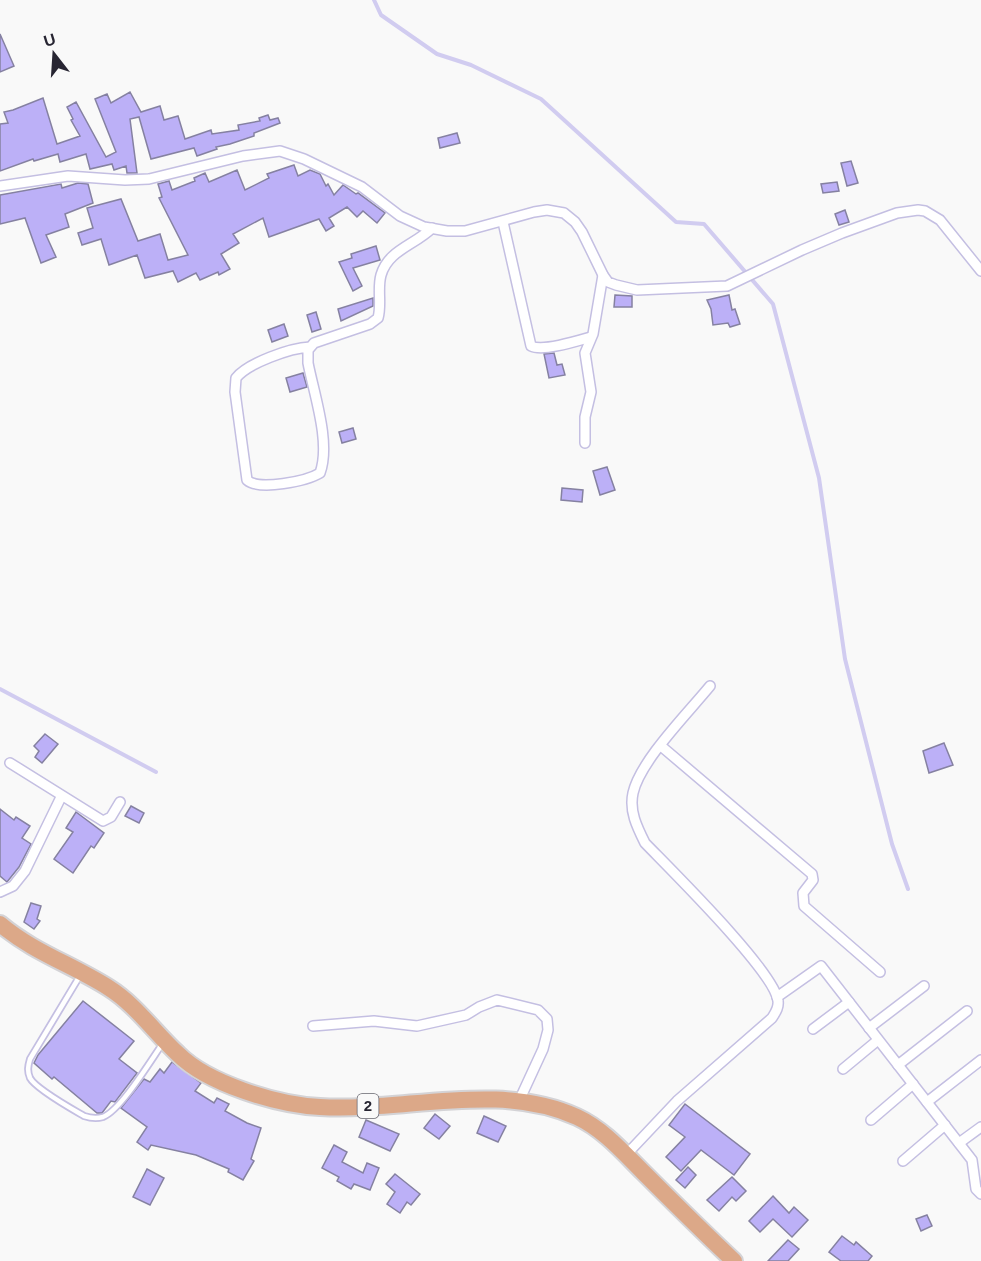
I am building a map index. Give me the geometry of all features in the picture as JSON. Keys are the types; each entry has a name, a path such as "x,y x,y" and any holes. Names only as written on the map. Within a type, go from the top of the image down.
{"highway":[{"name":"2","path":"0,924 39,951 116,992 178,1055 203,1073 245,1091 297,1105 323,1107 440,1101 519,1101 548,1106 578,1117 594,1127 626,1155 734,1261"}],"street":[{"path":"0,186 68,176 125,180 149,178 232,158 280,152 290,153 362,187 400,216 432,228 465,231 534,212 547,210 564,213 582,232 603,275 609,282 637,290 718,288 733,284 842,233 897,213 918,210 925,210 940,220 981,271"},
{"path":"503,222 531,346 544,348 591,337"},
{"path":"310,347 301,347 275,356 246,369 236,378 235,392 241,450 247,480 251,484 306,479 320,473 324,464 324,439 307,355 310,347 314,343 370,324 378,318 380,277 387,263 398,251 432,228"},
{"path":"585,443 585,417 591,392 585,353 591,337 603,275"},
{"path":"626,1155 677,1101 772,1018 777,1010 775,990 750,955 645,843 636,825 632,807 638,779 661,746 710,686"},
{"path":"661,746 812,873 813,880 803,893 804,906 880,972"},
{"path":"10,763 103,821 111,817 120,802"},
{"path":"0,892 13,886 25,871 61,796"},
{"path":"777,997 821,966 972,1160 976,1189 981,1194"},
{"path":"869,1028 924,986"},
{"path":"313,1026 374,1021 417,1026 466,1015 479,1006 497,1000 538,1010 547,1019 548,1030 543,1049 519,1101"},
{"path":"813,1029 849,1002"},
{"path":"898,1065 967,1011"},
{"path":"843,1069 878,1040"},
{"path":"927,1102 981,1060"},
{"path":"871,1120 913,1084"},
{"path":"903,1161 945,1125"},
{"path":"959,1143 981,1127"}],"lane":[{"path":"82,973 30,1059 29,1075 36,1085 84,1116 101,1117 118,1104 165,1040"}],"building":[{"path":"0,34 14,66 0,72"},
{"path":"130,92 141,112 160,106 164,120 178,116 185,139 211,130 212,134 239,130 238,125 260,121 259,118 268,115 270,120 278,118 280,123 254,133 254,136 216,147 217,149 197,156 194,148 151,159 139,117 130,119 137,173 127,173 126,166 114,170 112,164 90,169 86,154 60,162 58,154 34,161 33,159 0,171 0,124 8,123 4,112 43,98 57,144 80,136 67,107 76,102 106,157 116,152 95,99 107,94 111,103"},
{"path":"457,133 460,143 440,148 438,138"},
{"path":"851,161 858,183 847,186 841,163"},
{"path":"294,165 298,176 310,170 320,174 334,195 343,185 385,213 377,223 363,211 357,217 347,207 329,218 334,226 326,231 319,219 269,237 263,218 233,234 239,243 221,254 230,269 219,275 218,272 200,280 196,273 178,282 173,271 145,278 137,255 109,265 101,239 82,245 78,233 93,228 87,208 121,199 138,241 160,234 168,260 188,255 159,198 162,197 158,184 169,181 172,190 195,181 194,178 205,173 209,182 237,170 245,190 269,178 267,174"},
{"path":"837,182 839,191 823,193 821,184"},
{"path":"78,183 88,184 93,203 65,214 69,227 46,235 56,257 41,263 25,218 0,224 0,195 61,184 62,188"},
{"path":"845,210 849,222 839,225 835,214"},
{"path":"376,246 380,260 353,268 362,286 353,291 339,262 352,258 351,254"},
{"path":"615,295 632,296 632,307 614,307"},
{"path":"729,295 732,310 735,309 740,324 730,327 728,323 713,325 707,300"},
{"path":"373,298 373,306 341,321 338,309"},
{"path":"316,312 321,329 312,332 307,315"},
{"path":"284,324 288,336 272,342 268,330"},
{"path":"554,353 557,365 562,364 565,375 549,378 544,354"},
{"path":"303,373 307,387 290,392 286,378"},
{"path":"353,428 356,439 342,443 339,432"},
{"path":"607,467 615,490 600,495 593,471"},
{"path":"562,488 583,490 582,502 561,500"},
{"path":"45,734 58,744 42,763 35,757 39,751 34,746"},
{"path":"944,743 953,765 929,773 923,751"},
{"path":"131,806 144,813 139,823 125,816"},
{"path":"0,809 14,820 16,817 30,826 22,838 31,844 19,867 7,882 0,876"},
{"path":"76,812 104,833 94,848 91,846 73,873 54,859 73,832 66,828"},
{"path":"31,903 41,906 37,919 40,921 34,929 24,922"},
{"path":"83,1001 134,1041 119,1059 137,1073 115,1102 111,1101 102,1113 97,1113 34,1063 38,1055"},
{"path":"172,1062 201,1083 195,1091 214,1103 217,1098 229,1104 225,1111 261,1128 251,1159 254,1161 243,1180 228,1172 229,1169 196,1155 151,1145 148,1150 137,1142 147,1127 121,1108 144,1079 150,1082 160,1069 164,1073"},
{"path":"685,1104 750,1154 734,1175 701,1150 681,1171 666,1157 685,1137 669,1125"},
{"path":"435,1114 450,1126 439,1139 424,1128"},
{"path":"484,1116 506,1126 498,1142 477,1133"},
{"path":"366,1120 399,1134 390,1151 359,1137"},
{"path":"334,1145 347,1152 342,1162 363,1173 367,1163 379,1168 370,1190 354,1184 351,1189 337,1181 339,1177 322,1168"},
{"path":"688,1167 696,1175 685,1188 676,1180"},
{"path":"147,1169 164,1178 150,1205 133,1197"},
{"path":"395,1174 420,1194 411,1205 407,1202 400,1213 387,1204 395,1192 386,1184"},
{"path":"732,1177 746,1191 736,1201 732,1197 719,1211 707,1200"},
{"path":"773,1196 789,1213 794,1207 808,1220 792,1237 773,1219 760,1232 749,1221"},
{"path":"927,1215 932,1226 921,1231 916,1219"},
{"path":"842,1236 854,1245 856,1242 872,1256 868,1261 841,1261 829,1252"},
{"path":"788,1240 799,1249 788,1261 768,1261"}],"waterway":[{"path":"374,0 381,15 437,54 471,65 541,99 676,222 704,224 773,304 819,478 845,659 892,844 908,889"},
{"path":"0,689 156,772"}]}
